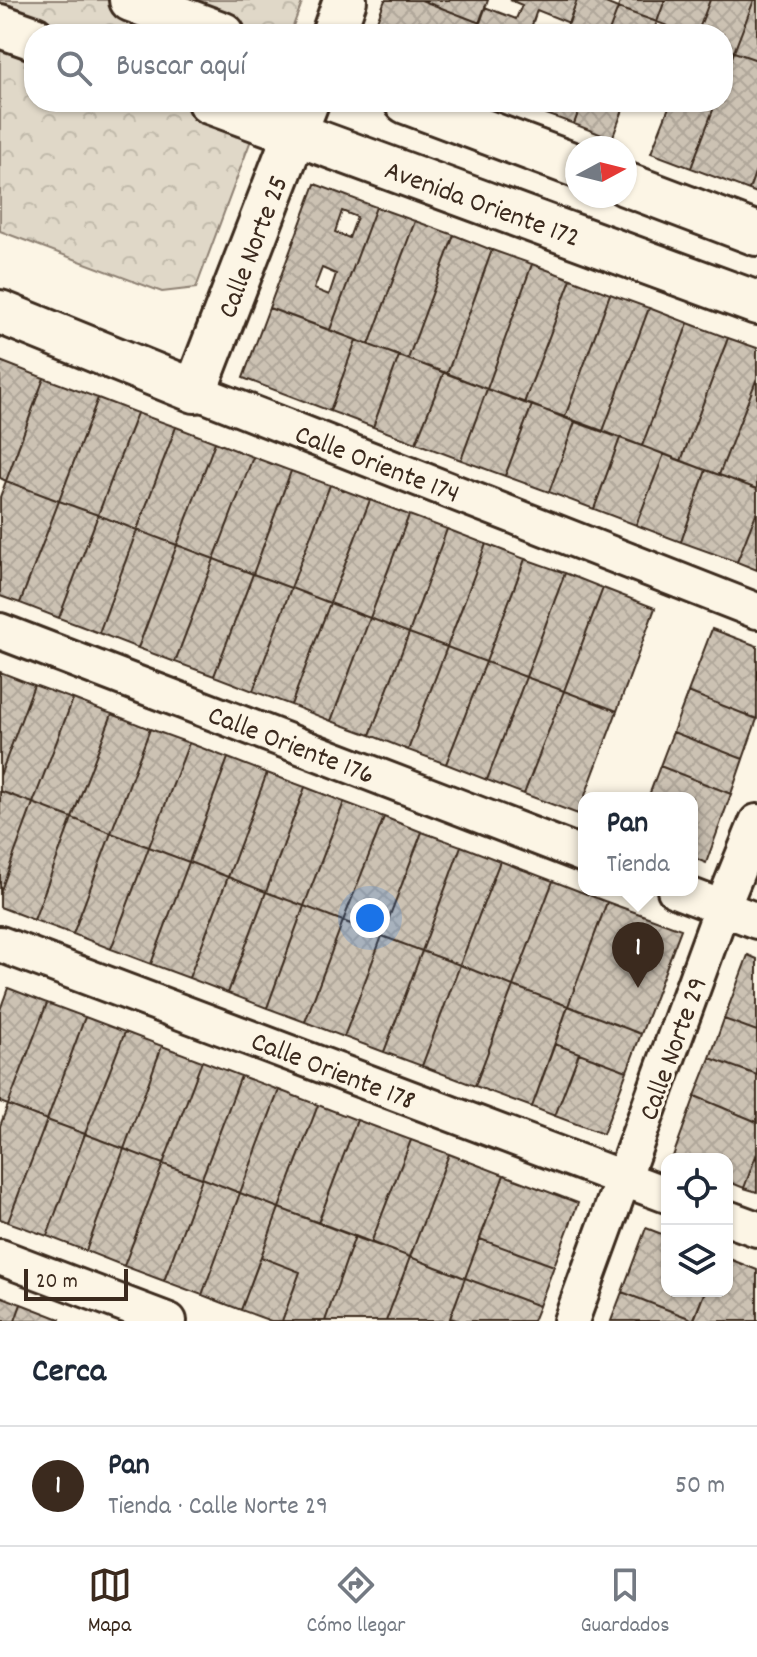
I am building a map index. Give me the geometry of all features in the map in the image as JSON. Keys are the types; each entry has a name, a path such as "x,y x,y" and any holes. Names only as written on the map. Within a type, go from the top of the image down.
{"street":[{"path":"131,0 196,24"},
{"path":"337,24 345,0"},
{"path":"0,26 24,34"},
{"name":"Avenida Oriente 172","path":"266,112 301,118 757,303"},
{"path":"433,112 565,162"},
{"name":"Calle Norte 25","path":"195,391 301,118"},
{"path":"637,189 757,234"},
{"name":"Calle Oriente 174","path":"0,312 757,611"},
{"name":"Calle Oriente 176","path":"0,631 578,853"},
{"name":"Calle Norte 29","path":"571,1321 722,908 757,822"},
{"path":"691,896 757,921"},
{"name":"Calle Oriente 178","path":"0,944 661,1193"},
{"path":"733,1220 757,1229"},
{"path":"0,1257 169,1321"}],"green space":[{"path":"0,0 303,0 294,24 24,24 24,112 261,112 196,288 162,292 0,231"}],"building":[{"path":"385,0 421,0 480,23 480,24 376,24"},
{"path":"421,0 488,0 480,23"},
{"path":"510,0 577,0 569,23 537,10 532,24 479,24 485,7 516,19 522,5"},
{"path":"577,0 598,0 618,8 612,24 568,24"},
{"path":"621,0 665,0 657,22 618,8"},
{"path":"665,0 710,0 701,24 657,22"},
{"path":"710,0 754,0 734,52 733,24 701,24"},
{"path":"754,0 757,0 757,60 734,52"},
{"path":"618,8 657,22 656,24 612,24"},
{"path":"734,52 757,60 757,167 749,190 691,168 712,112 733,112"},
{"path":"541,112 578,112 574,124"},
{"path":"578,112 622,112 613,136 604,136 574,124"},
{"path":"667,112 712,112 691,168 651,153"},
{"path":"757,167 757,193 749,190"},
{"path":"315,184 376,207 330,330 269,308","holes":["342,211 357,217 349,238 335,232","322,268 336,274 329,295 314,289"]},
{"path":"376,207 415,221 369,345 330,330"},
{"path":"415,221 454,235 408,359 369,345"},
{"path":"454,235 492,250 447,374 408,359"},
{"path":"492,250 532,264 487,389 447,374"},
{"path":"532,264 571,279 524,403 487,389"},
{"path":"571,279 610,294 565,417 524,403"},
{"path":"610,294 649,308 603,431 565,417"},
{"path":"269,308 356,340 330,411 243,378"},
{"path":"649,308 688,323 642,446 603,431"},
{"path":"688,323 728,338 681,461 642,446"},
{"path":"728,338 757,348 757,378 719,475 681,461"},
{"path":"356,340 399,356 373,427 330,411"},
{"path":"399,356 444,372 416,443 373,427"},
{"path":"0,361 44,378 6,481 0,478"},
{"path":"444,372 487,389 461,460 416,443"},
{"path":"44,378 98,398 59,501 6,481"},
{"path":"757,378 757,489 719,475"},
{"path":"487,389 532,405 505,476 461,460"},
{"path":"98,398 137,413 98,515 59,501"},
{"path":"532,405 575,422 549,492 505,476"},
{"path":"137,413 176,427 137,530 98,515"},
{"path":"575,422 620,438 594,509 549,492"},
{"path":"176,427 215,442 177,545 137,530"},
{"path":"620,438 664,454 636,525 594,509"},
{"path":"215,442 253,457 214,559 177,545"},
{"path":"664,454 706,470 681,542 636,525"},
{"path":"253,457 291,471 253,574 214,559"},
{"path":"706,470 757,489 757,511 737,562 681,542"},
{"path":"291,471 330,485 291,588 253,574"},
{"path":"6,481 59,501 20,603 0,596 0,497"},
{"path":"330,485 370,500 330,603 291,588"},
{"path":"370,500 409,515 370,618 330,603"},
{"path":"59,501 98,515 59,618 20,603"},
{"path":"757,511 757,570 737,562"},
{"path":"98,515 137,530 99,633 59,618"},
{"path":"409,515 447,529 409,633 370,618"},
{"path":"447,529 486,544 447,647 409,633"},
{"path":"137,530 177,545 138,648 99,633"},
{"path":"486,544 525,559 486,662 447,647"},
{"path":"177,545 214,559 175,662 138,648"},
{"path":"214,559 253,574 214,676 175,662"},
{"path":"525,559 565,573 526,677 486,662"},
{"path":"565,573 603,588 564,691 526,677"},
{"path":"253,574 291,588 253,691 214,676"},
{"path":"291,588 330,603 291,705 253,691"},
{"path":"603,588 655,608 617,711 564,691"},
{"path":"330,603 370,618 331,721 291,705"},
{"path":"370,618 409,633 370,735 331,721"},
{"path":"712,629 757,646 757,719 688,692"},
{"path":"409,633 447,647 408,750 370,735"},
{"path":"447,647 486,662 446,764 408,750"},
{"path":"486,662 526,677 487,780 446,764"},
{"path":"0,672 34,685 0,776"},
{"path":"526,677 564,691 524,794 487,780"},
{"path":"34,685 73,699 33,803 0,791 0,776"},
{"path":"564,691 617,711 586,792 578,792 578,814 524,794"},
{"path":"688,692 757,719 743,759 673,732"},
{"path":"73,699 112,714 72,818 33,803"},
{"path":"112,714 150,729 111,833 72,818"},
{"path":"150,729 189,743 149,847 111,833"},
{"path":"673,732 743,759 731,794 660,766"},
{"path":"189,743 228,758 189,862 149,847"},
{"path":"228,758 267,773 228,877 189,862"},
{"path":"660,766 731,794 706,863 698,860 698,792 650,792"},
{"path":"267,773 305,787 266,892 228,877"},
{"path":"305,787 344,802 304,906 266,892"},
{"path":"0,791 33,803 0,893"},
{"path":"344,802 384,817 343,921 304,906"},
{"path":"33,803 72,818 34,920 0,907 0,893"},
{"path":"384,817 422,832 382,936 343,921"},
{"path":"72,818 111,833 73,934 34,920"},
{"path":"422,832 461,846 422,951 382,936"},
{"path":"111,833 149,847 111,949 73,934"},
{"path":"461,846 500,861 460,965 422,951"},
{"path":"149,847 189,862 151,964 111,949"},
{"path":"500,861 553,881 513,986 460,965"},
{"path":"189,862 228,877 189,978 151,964"},
{"path":"228,877 266,892 228,993 189,978"},
{"path":"553,881 578,891 578,896 592,896 607,902 568,1006 513,986"},
{"path":"266,892 304,906 267,1008 228,993"},
{"path":"607,902 681,929 641,1034 568,1006"},
{"path":"304,906 343,921 305,1022 267,1008"},
{"path":"343,921 382,936 344,1037 305,1022"},
{"path":"382,936 422,951 384,1052 344,1037"},
{"path":"422,951 460,965 422,1066 384,1052"},
{"path":"748,955 757,959 757,1031 724,1019"},
{"path":"460,965 513,986 475,1086 422,1066"},
{"path":"513,986 568,1006 532,1107 475,1086"},
{"path":"8,988 47,1003 8,1105 0,1102 0,1010"},
{"path":"47,1003 85,1017 47,1120 8,1105"},
{"path":"568,1006 641,1034 627,1071 555,1044"},
{"path":"85,1017 125,1032 85,1134 47,1120"},
{"path":"724,1019 757,1031 757,1075 710,1058"},
{"path":"125,1032 162,1046 124,1149 85,1134"},
{"path":"555,1044 579,1053 555,1116 532,1107"},
{"path":"162,1046 202,1061 163,1164 124,1149"},
{"path":"579,1053 627,1071 603,1134 555,1116"},
{"path":"710,1058 757,1075 757,1122 695,1096"},
{"path":"202,1061 241,1076 202,1178 163,1164"},
{"path":"241,1076 279,1090 240,1193 202,1178"},
{"path":"279,1090 318,1105 279,1208 240,1193"},
{"path":"695,1096 757,1122 757,1153 744,1188 733,1183 733,1153 674,1153"},
{"path":"8,1105 47,1120 8,1222 0,1219 0,1126"},
{"path":"318,1105 357,1120 318,1223 279,1208"},
{"path":"47,1120 85,1134 47,1236 8,1222"},
{"path":"357,1120 411,1140 371,1243 318,1223"},
{"path":"85,1134 124,1149 86,1251 47,1236"},
{"path":"411,1140 449,1154 410,1257 371,1243"},
{"path":"124,1149 163,1164 124,1266 86,1251"},
{"path":"757,1153 757,1192 744,1188"},
{"path":"449,1154 504,1175 465,1278 410,1257"},
{"path":"163,1164 202,1178 164,1281 124,1266"},
{"path":"504,1175 578,1203 554,1266 480,1239"},
{"path":"202,1178 240,1193 202,1295 164,1281"},
{"path":"240,1193 279,1208 241,1310 202,1295"},
{"path":"279,1208 355,1236 325,1321 282,1321 300,1272 261,1257"},
{"path":"646,1228 661,1234 661,1297 703,1297 694,1320 622,1292"},
{"path":"355,1236 410,1257 386,1321 325,1321"},
{"path":"480,1239 554,1266 539,1306 465,1278"},
{"path":"261,1257 300,1272 282,1321 271,1321 241,1310"},
{"path":"410,1257 465,1278 449,1321 386,1321"},
{"path":"733,1260 757,1270 757,1321 693,1321 703,1297 733,1297"},
{"path":"465,1278 539,1306 533,1321 460,1321 450,1318"},
{"path":"622,1292 694,1320 611,1321"},
{"path":"0,1296 21,1304 15,1321 0,1321"},
{"path":"21,1304 60,1319 15,1321"}],"place":[{"name":"Pan","path":"638,988"}]}
